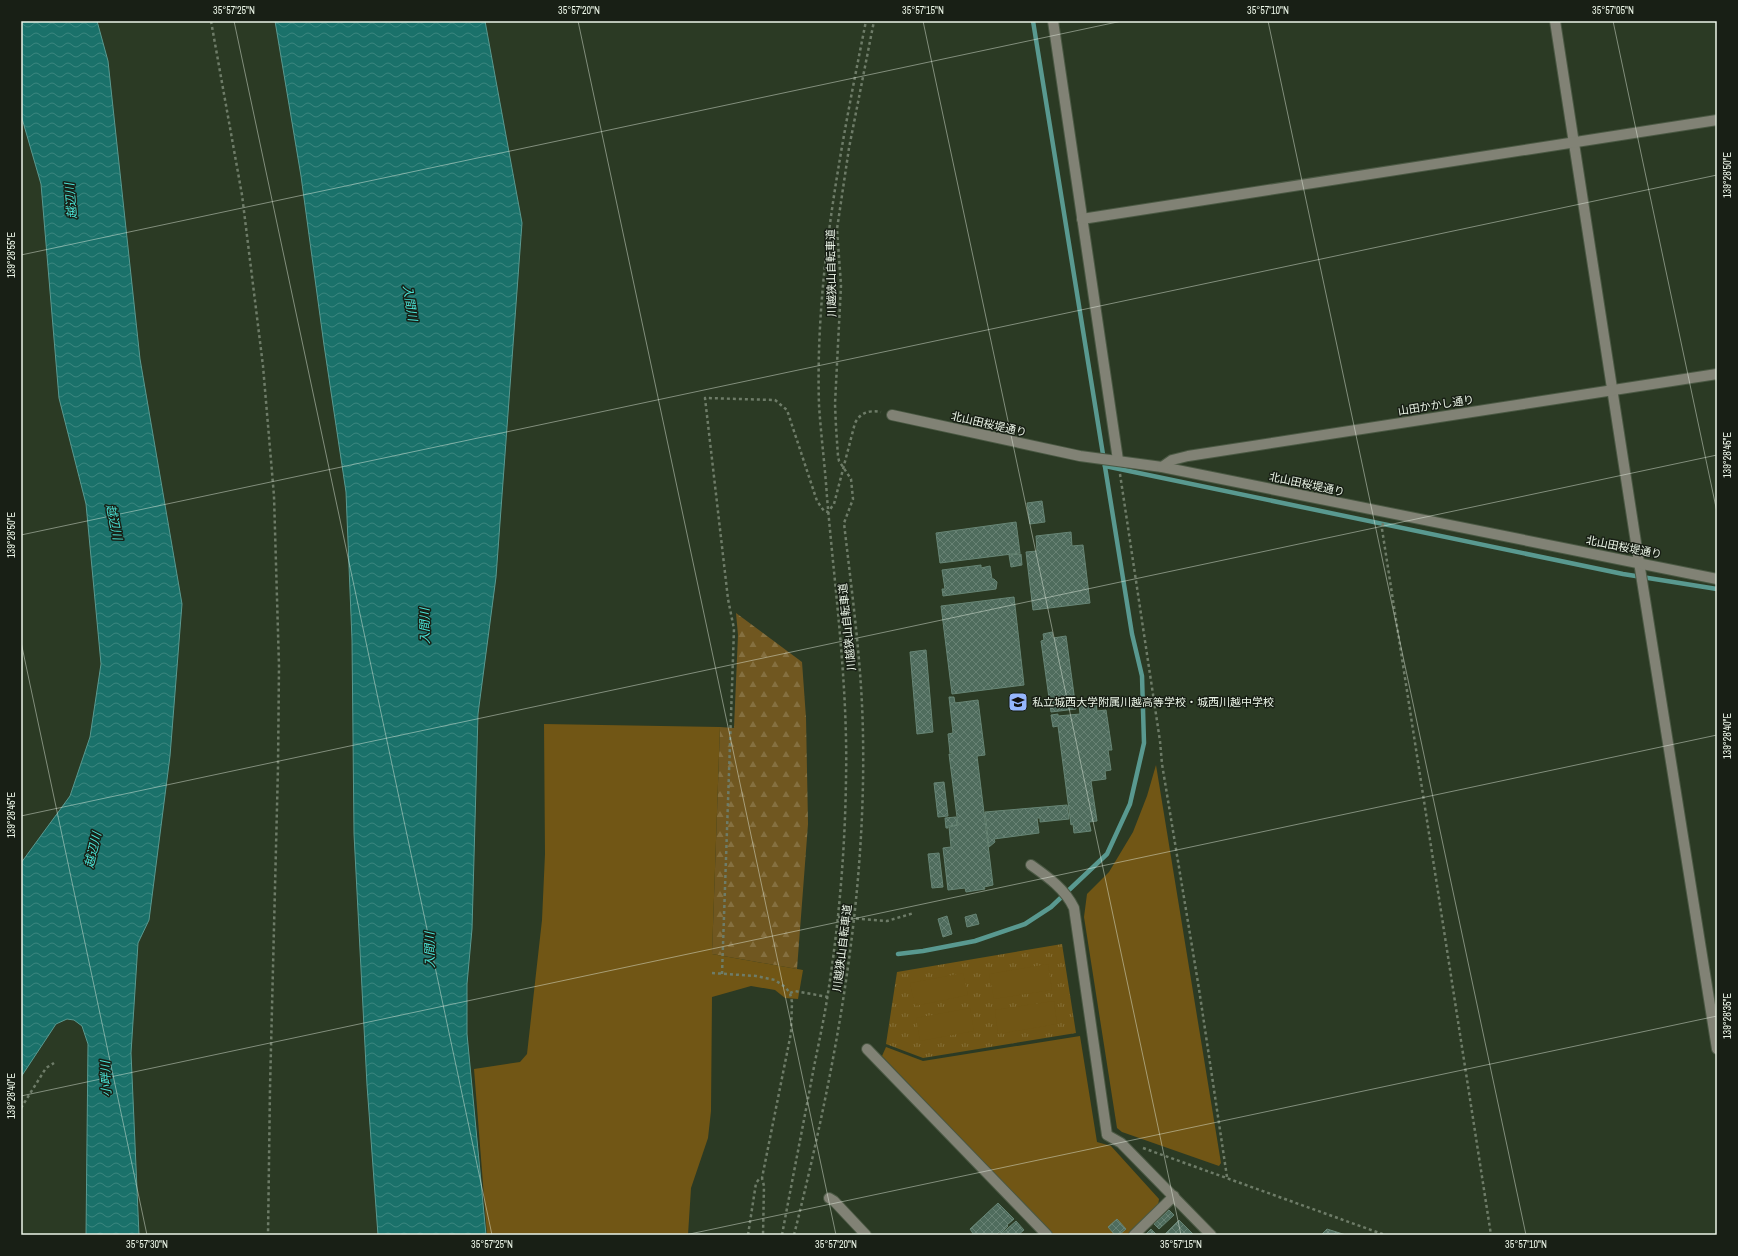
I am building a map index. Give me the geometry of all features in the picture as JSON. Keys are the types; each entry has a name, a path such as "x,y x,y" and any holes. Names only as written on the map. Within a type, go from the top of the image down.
{"street":[{"path":"1053,21 1118,460"},
{"path":"1555,21 1639,562 1717,1049"},
{"path":"1082,218 1717,120"},
{"name":"山田かかし通り","path":"1162,467 1172,460 1188,456 1717,374"},
{"name":"北山田桜堤通り","path":"892,414 1080,456 1162,467 1386,513 1639,562 1717,579"},
{"path":"1032,865 1054,881 1072,906 1106,1135 1121,1142 1211,1235"},
{"path":"867,1049 1047,1235"},
{"path":"1134,1235 1174,1196"},
{"path":"829,1198 834,1201 866,1235"}],"path":[{"path":"211,21 242,195 263,366 274,496 279,658 268,1235"},
{"path":"782,1235 828,997 838,917 844,836 846,727 841,652 819,403 826,256 845,125 866,21"},
{"name":"川越狭山自転車道","path":"794,1235 814,1152 837,1038 847,980 855,918 860,853 863,737 858,650 844,523 853,499 851,479 838,456 835,404 841,285 837,229 848,148 874,21"},
{"path":"722,974 734,667 734,629 728,599 705,398 776,400 787,410 817,501 824,511 828,512"},
{"path":"828,512 834,504 858,416 871,411 892,414"},
{"path":"1118,460 1148,657 1162,764 1199,990 1227,1177"},
{"path":"1386,513 1382,529 1492,1235"},
{"path":"838,917 887,921 914,913"},
{"path":"712,973 756,976 775,980 785,987 790,993 793,1011 791,1033 762,1178 764,1186 763,1235"},
{"path":"790,993 795,991 828,997"},
{"path":"21,1108 46,1068 54,1063"},
{"path":"1121,1142 1138,1146 1227,1177 1385,1235"},
{"path":"748,1235 756,1183 760,1178 762,1178"}],"green space":[{"path":"736,613 802,662 806,718 808,824 797,969 712,954 720,727 734,728 738,635"},
{"path":"544,724 720,727 712,954 803,970 798,999 785,998 775,990 751,986 712,997 711,1111 708,1138 691,1188 688,1235 487,1235 474,1069 520,1062 527,1054 542,920 545,854"},
{"path":"1156,765 1221,1163 1219,1166 1122,1132 1117,1128 1084,917 1087,894 1109,872 1133,832 1147,796"},
{"path":"1062,944 1076,1033 923,1058 886,1044 897,972"},
{"path":"1048,964 1052,990 994,999 989,974"},
{"path":"963,973 968,995 915,1006 910,983"},
{"path":"1054,1001 1057,1024 998,1034 995,1010"},
{"path":"970,1008 974,1031 920,1041 916,1018"},
{"path":"1080,1036 1097,1142 1111,1146 1159,1199 1158,1206 1127,1235 1054,1235 882,1056 886,1047 923,1061"}],"water":[{"path":"21,21 97,21 108,61 140,359 182,604 170,756 149,920 138,943 131,1053 139,1235 86,1235 88,1044 82,1026 74,1020 67,1019 56,1024 21,1077 21,863 70,796 90,737 101,664 86,504 59,398 41,184 21,115"},
{"name":"入間川","path":"275,21 485,21 522,223 496,577 478,714 472,929 467,984 467,1034 486,1235 378,1235 367,1085 354,834 352,640 346,492 301,176"}],"building":[{"path":"1042,501 1045,522 1030,524 1027,503"},
{"path":"1016,522 1020,553 940,563 936,533"},
{"path":"1071,532 1072,546 1083,545 1090,603 1033,610 1026,552 1037,551 1036,536"},
{"path":"1021,554 1022,565 1011,567 1009,555"},
{"path":"981,565 981,568 990,566 992,579 997,582 996,589 943,596 942,589 945,589 942,570"},
{"path":"1014,597 1024,685 952,694 941,606"},
{"path":"1052,632 1053,638 1066,636 1076,709 1051,712 1041,641 1044,640 1043,634"},
{"path":"926,650 933,732 917,734 910,652"},
{"path":"949,697 954,697 955,703 978,700 985,755 977,756 993,885 984,887 985,889 966,892 965,888 948,890 943,848 951,847 949,827 958,825 949,754 952,754 952,752 950,753 948,734 953,733"},
{"path":"1096,703 1097,711 1106,710 1112,750 1108,750 1111,770 1105,771 1106,779 1091,781 1097,821 1089,822 1091,831 1074,833 1073,824 1071,825 1058,726 1053,727 1051,715 1058,714 1058,716 1080,714 1079,705"},
{"path":"944,782 948,816 938,817 934,783"},
{"path":"1067,805 1069,819 1040,822 1040,818 1037,818 1039,833 994,839 995,842 989,847 985,812"},
{"path":"956,817 957,825 948,826 948,828 946,828 945,818"},
{"path":"939,853 943,887 932,888 928,854"},
{"path":"976,914 979,924 967,927 965,917"},
{"path":"947,916 952,934 943,937 938,919"},
{"path":"998,1203 1014,1219 1001,1233 999,1232 996,1235 974,1235 970,1229"},
{"path":"1169,1210 1174,1215 1159,1229 1154,1224"},
{"path":"1117,1219 1126,1229 1119,1235 1115,1235 1108,1227"},
{"path":"1179,1220 1194,1235 1164,1235"},
{"path":"1016,1221 1024,1230 1018,1235 1000,1235"},
{"path":"1151,1229 1157,1235 1145,1235"},
{"path":"1327,1229 1346,1235 1321,1235"}],"waterway":[{"path":"898,954 923,951 975,941 1025,924 1051,907 1107,854 1130,804 1144,743 1142,676 1132,634 1033,21"},
{"path":"1105,466 1623,574 1717,589"}],"place":[{"name":"私立城西大学附属川越高等学校・城西川越中学校","path":"1018,702"}],"water label":[{"name":"越辺川","path":"71,201"},
{"name":"越辺川","path":"114,522"},
{"name":"越辺川","path":"93,850"},
{"name":"小畔川","path":"106,1079"}]}
